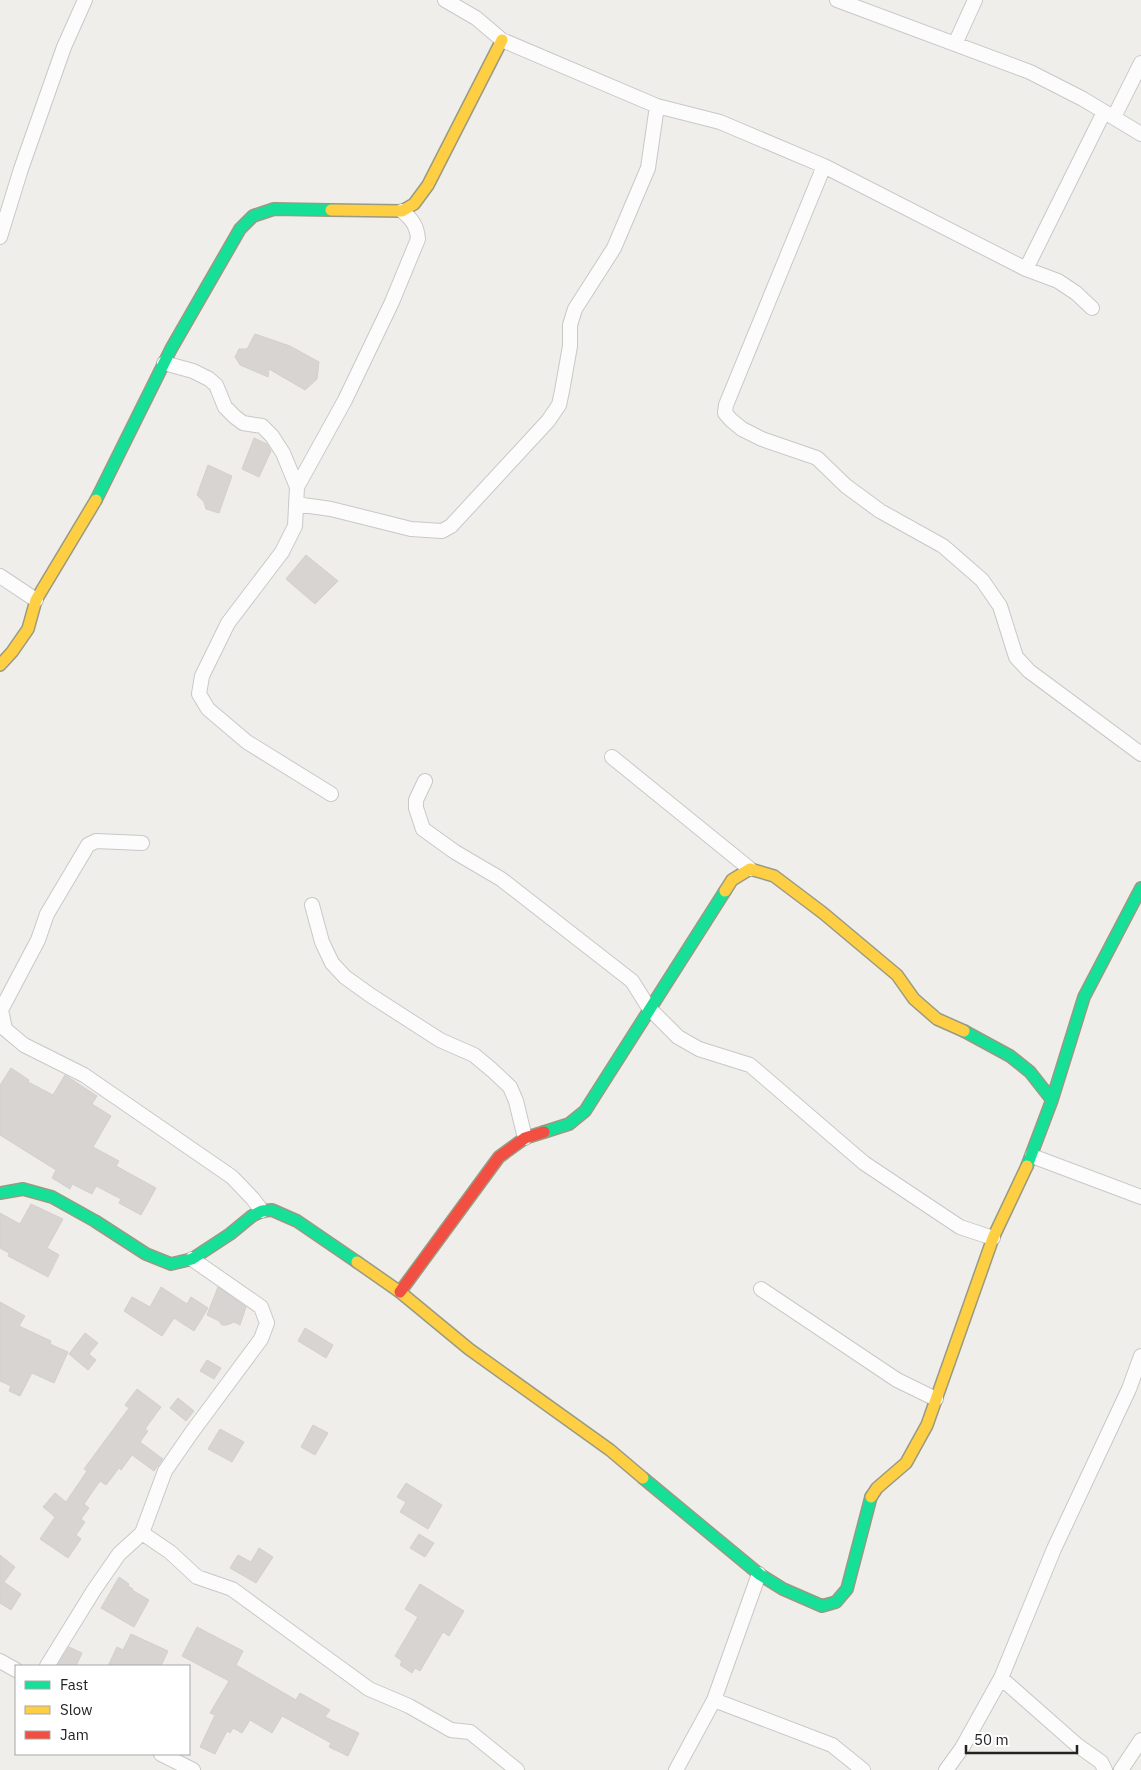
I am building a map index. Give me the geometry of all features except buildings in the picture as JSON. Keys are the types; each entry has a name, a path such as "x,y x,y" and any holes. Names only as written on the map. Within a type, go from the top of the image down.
{"street":[{"path":"0,232 64,47 84,0"},
{"path":"445,0 476,18 502,40 657,106 720,122 824,166 1026,269 1058,281 1076,293 1092,308"},
{"path":"837,0 1030,72 1109,114 1141,134"},
{"path":"955,44 975,0"},
{"path":"0,665 28,629 36,600 90,513 164,363 240,229 253,216 274,209 402,210 414,204 428,186 502,40"},
{"path":"1026,269 1109,114 1141,63"},
{"path":"296,504 331,509 410,529 442,531 451,526 548,421 558,405 562,391 570,346 572,317 575,309 614,248 648,168 657,106"},
{"path":"824,166 726,405 725,413 742,429 816,458 846,486 880,510 943,546 982,580 1000,606 1016,657 1029,671 1141,754"},
{"path":"332,794 247,742 208,709 200,694 202,676 228,623 282,552 295,526 297,487 345,400 392,302 418,239 417,229 412,220 402,210"},
{"path":"164,363 193,371 209,379 216,385 226,406 235,417 242,423 262,426 272,436 283,453 297,487"},
{"path":"0,576 36,600"},
{"path":"612,758 750,869 774,876 823,913 897,975 914,999 937,1020 979,1038 1010,1056 1030,1072 1052,1100"},
{"path":"425,781 416,800 416,808 424,829 455,852 501,879 632,981 650,1008 678,1038 699,1049 750,1064 864,1164 960,1227 993,1238"},
{"path":"142,843 96,841 88,845 47,914 38,940 1,1010 5,1028 24,1045 84,1075 232,1177 262,1211"},
{"path":"400,1292 500,1157 525,1138 569,1124 585,1111 722,894 732,880 750,869"},
{"path":"0,1192 23,1189 52,1197 95,1221 146,1254 171,1264 192,1259 230,1234 252,1216 262,1211 272,1210 297,1221 400,1292 469,1349 610,1450 759,1574 784,1589 822,1606 836,1602 847,1589 869,1500 877,1488 906,1464 927,1425 993,1238 1032,1156 1052,1100 1084,997 1141,888"},
{"path":"312,905 322,942 332,963 345,977 370,996 440,1040 474,1055 492,1070 510,1087 516,1101 525,1138"},
{"path":"1032,1156 1141,1198"},
{"path":"48,1665 94,1590 119,1554 142,1533 165,1471 261,1339 267,1323 261,1307 192,1259"},
{"path":"761,1289 897,1380 936,1399"},
{"path":"946,1770 962,1748 1001,1678 1054,1548 1129,1389 1141,1356"},
{"path":"142,1533 170,1552 197,1577 232,1588 369,1689 409,1706 451,1730 470,1732 517,1770"},
{"path":"676,1770 714,1700 759,1574"},
{"path":"0,1662 15,1670"},
{"path":"1001,1678 1077,1745 1101,1762 1104,1770"},
{"path":"714,1700 832,1745 862,1770"},
{"path":"1121,1770 1141,1740"},
{"path":"163,1755 193,1770"}],"traffic: fast":[{"path":"96,500 171,349 240,229 253,216 274,209 331,210"},
{"path":"1027,1166 1052,1100 1084,997 1141,888"},
{"path":"544,1132 569,1124 585,1111 725,891"},
{"path":"964,1031 1010,1056 1030,1072 1052,1100"},
{"path":"0,1193 23,1189 52,1197 95,1221 146,1254 171,1264 192,1259 230,1234 252,1216 262,1211 272,1210 297,1221 357,1262"},
{"path":"643,1478 759,1574 783,1589 822,1606 836,1602 847,1589 871,1497"}],"traffic: slow":[{"path":"331,210 402,211 414,204 428,185 502,40"},
{"path":"0,665 28,629 36,600 96,500"},
{"path":"725,891 732,880 750,869 774,876 823,913 897,975 914,999 937,1019 964,1031"},
{"path":"871,1497 877,1488 906,1463 927,1425 993,1238 1027,1166"},
{"path":"357,1262 400,1292 469,1349 610,1450 643,1478"}],"traffic: jam":[{"path":"400,1292 499,1157 525,1138 544,1132"}]}
